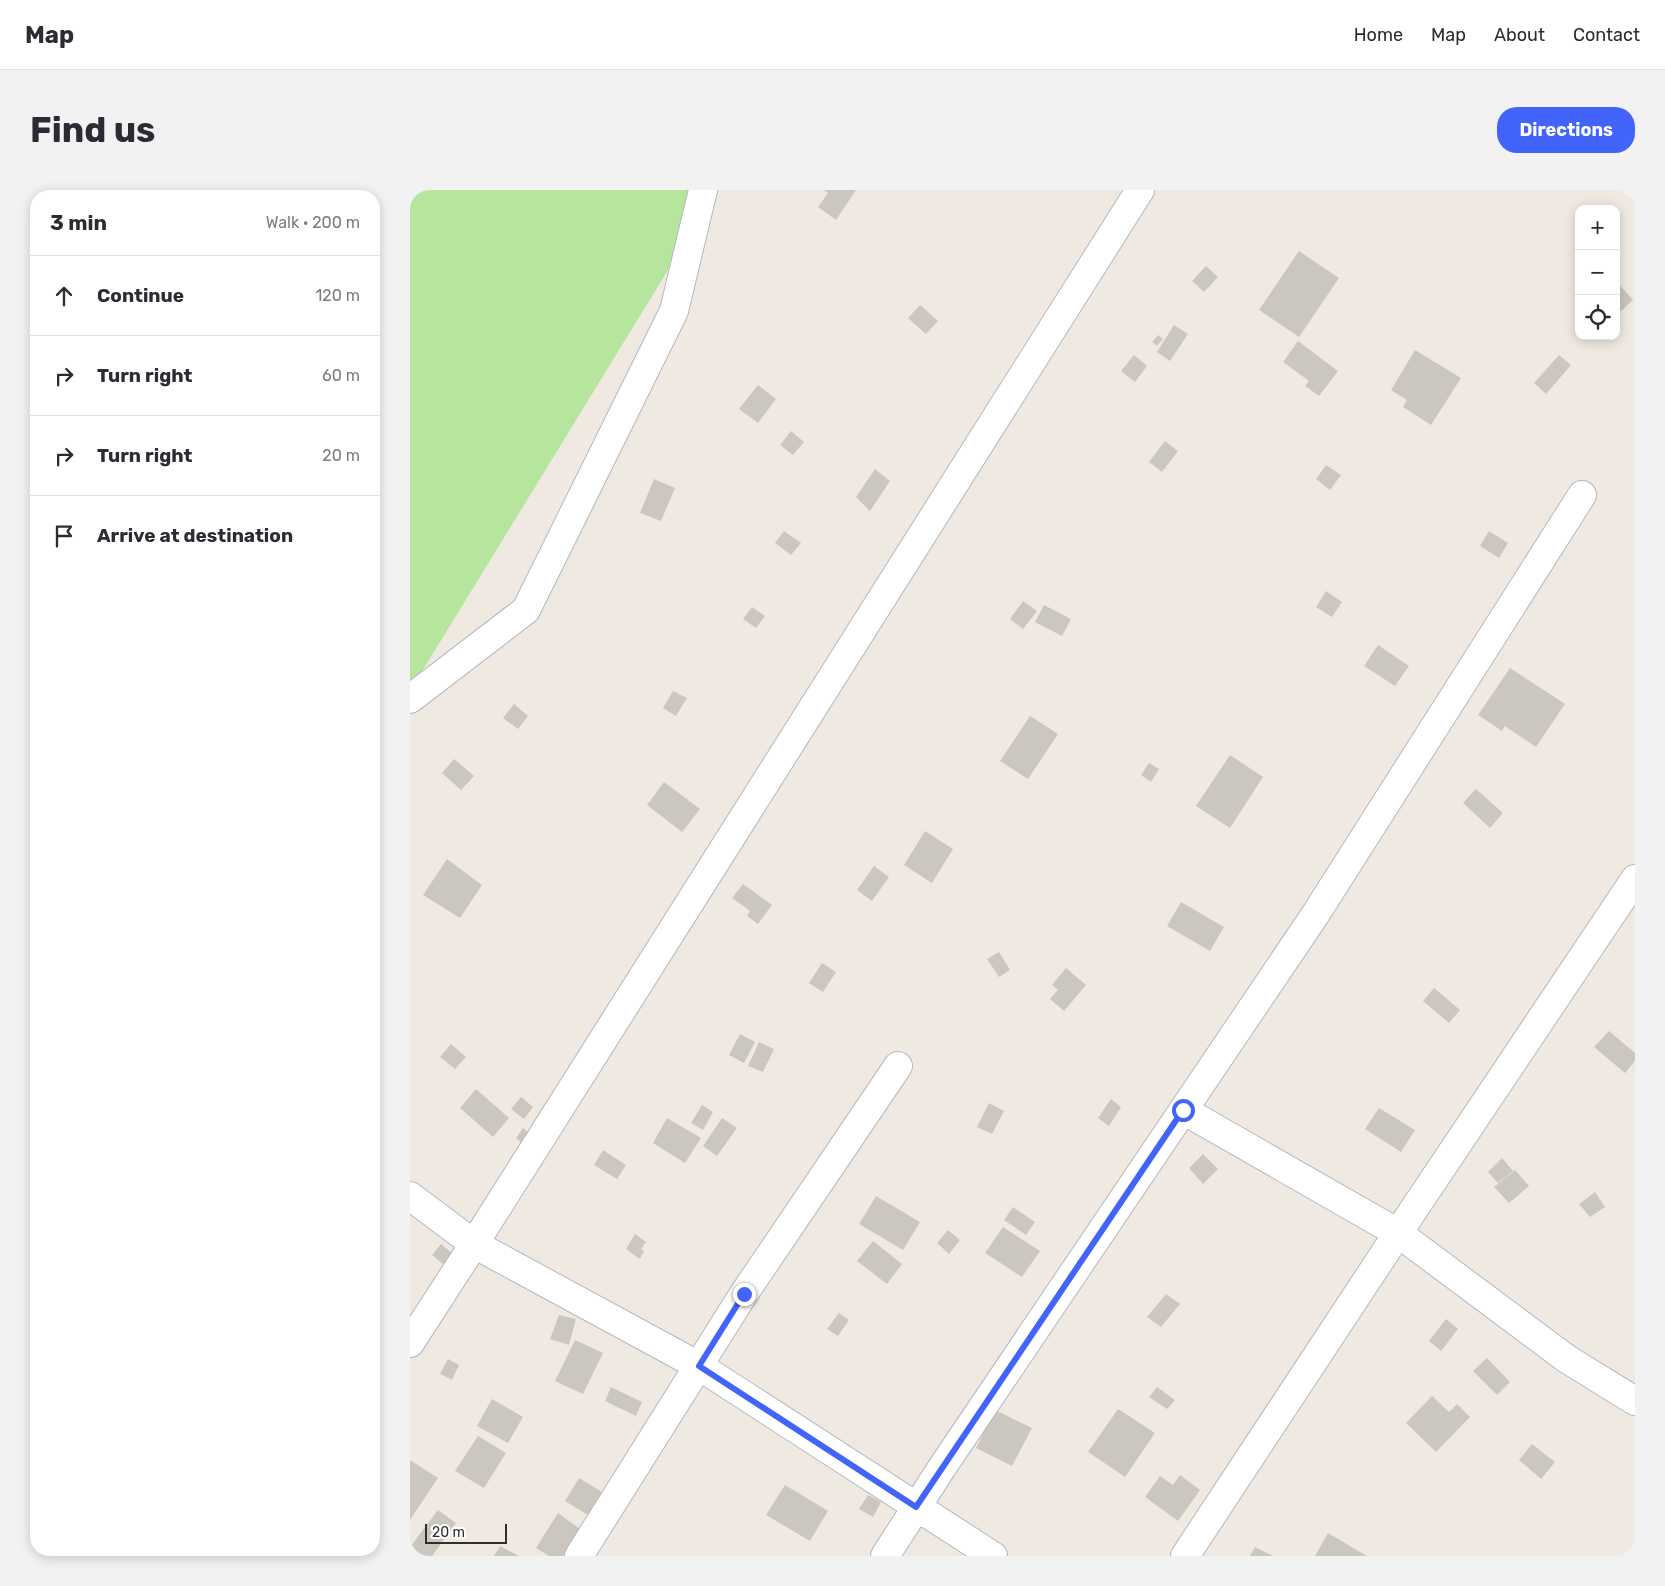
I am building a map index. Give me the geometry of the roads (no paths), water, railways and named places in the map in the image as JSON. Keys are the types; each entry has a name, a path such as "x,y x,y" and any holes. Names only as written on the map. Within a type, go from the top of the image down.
{"street":[{"path":"410,699 526,610 674,311 703,190"},
{"path":"410,1343 1140,190"},
{"path":"885,1556 916,1507 1315,916 1582,495"},
{"path":"1185,1556 1635,878"},
{"path":"579,1556 744,1294 898,1066"},
{"path":"1183,1110 1398,1233 1568,1359 1635,1401"},
{"path":"410,1196 474,1244 699,1366 993,1556"}]}
